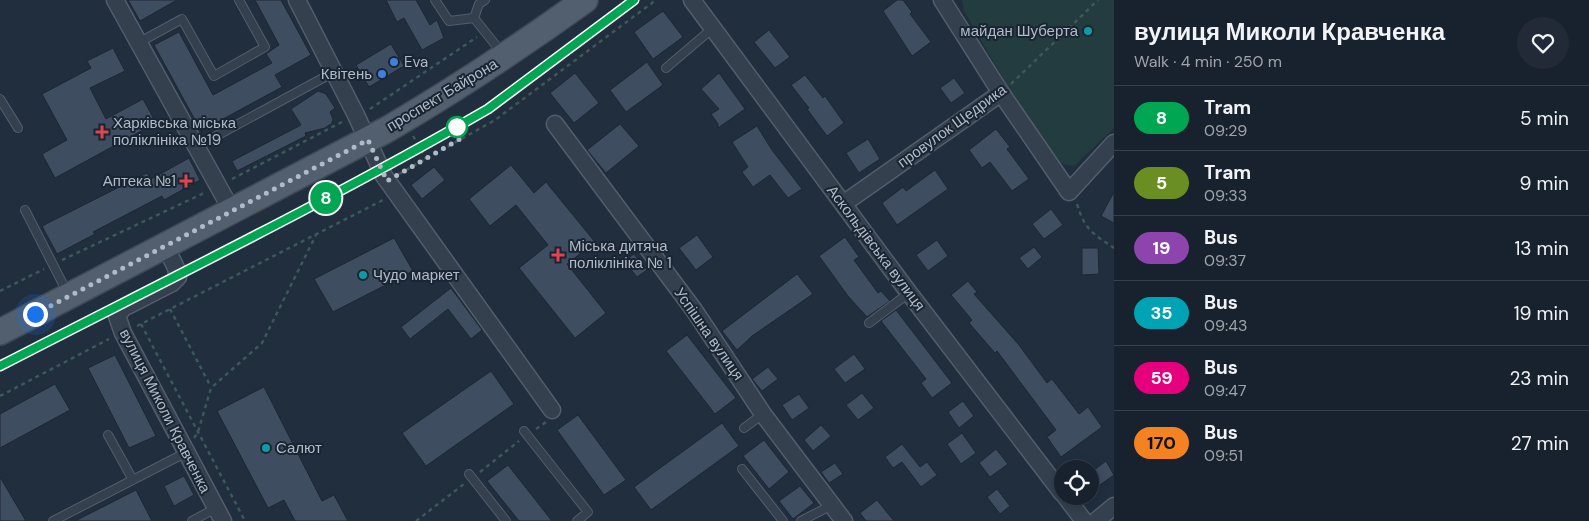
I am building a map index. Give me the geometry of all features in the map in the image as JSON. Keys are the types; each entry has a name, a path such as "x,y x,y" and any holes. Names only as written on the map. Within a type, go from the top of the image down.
{"main road":[{"name":"проспект Байрона","path":"0,332 368,140 447,94 505,57 585,0"}],"street":[{"path":"115,0 232,211"},
{"path":"297,0 356,114 391,187 552,410"},
{"name":"Аскольдівська вулиця","path":"692,0 909,292 1054,482"},
{"path":"942,0 1001,93 1069,192 1114,143"},
{"name":"провулок Щедрика","path":"843,204 1001,93"},
{"name":"Успішна вулиця","path":"555,124 694,310 764,414 844,521"},
{"name":"вулиця Миколи Кравченка","path":"166,245 178,277 172,283 119,311 118,316 123,332 185,453 220,514"},
{"path":"1072,505 1084,521"},
{"path":"1096,521 1114,506"}],"lane":[{"path":"138,43 182,18 214,76 266,47 239,0"},
{"path":"435,0 449,21 474,18"},
{"path":"474,18 479,4 485,0"},
{"path":"474,18 505,57"},
{"path":"666,68 713,28"},
{"path":"196,147 334,72"},
{"path":"0,99 18,128"},
{"path":"25,210 69,296"},
{"path":"869,323 909,292"},
{"path":"744,428 764,414"},
{"path":"524,431 588,512 577,521"},
{"path":"108,435 133,480"},
{"path":"53,521 185,453"},
{"path":"742,469 783,521"},
{"path":"469,474 506,521"},
{"path":"800,521 832,505"},
{"path":"192,521 220,514"}],"path":[{"path":"0,396 317,234 495,120 656,0"},
{"name":"провулок Щедрика","path":"1001,93 1098,0"},
{"path":"0,291 218,186 356,114 374,107 485,32"},
{"path":"1069,192 1076,202 1084,223 1091,232 1114,248"},
{"path":"198,432 211,388 262,343 317,234"},
{"path":"170,309 211,388"},
{"path":"142,324 245,521"}],"green space":[{"path":"962,0 1114,0 1114,128 1074,166 1058,163 1037,137 964,11"}],"building":[{"path":"128,0 177,0 140,21"},
{"path":"255,0 281,0 311,55 275,75 282,87 201,131 154,45 179,32 213,95 272,63 266,54 279,45"},
{"path":"386,0 416,0 430,25 437,20 444,38 422,50 404,18 397,22"},
{"path":"897,0 903,0 912,12 910,14 931,42 912,56 883,11"},
{"path":"663,11 683,37 653,59 634,32"},
{"path":"769,30 790,57 775,68 754,42"},
{"path":"391,44 404,66 369,87 356,65"},
{"name":"Харківська міська поліклініка №19","path":"113,48 125,71 90,88 106,119 143,99 156,123 55,178 42,154 67,140 42,94 91,68 87,61"},
{"path":"647,62 663,85 626,112 610,90"},
{"path":"575,73 599,103 574,123 550,93"},
{"path":"719,73 745,109 718,128 718,124 711,114 719,109 701,89"},
{"path":"805,75 823,98 825,96 844,123 827,136 791,85"},
{"path":"954,78 965,93 951,103 940,88"},
{"path":"318,91 326,94 335,108 330,112 333,119 332,123 325,128 305,133 306,136 237,171 232,161 301,125 291,109"},
{"path":"620,124 639,146 606,173 587,150"},
{"path":"757,126 772,150 802,189 788,198 770,175 753,187 742,172 748,167 732,142"},
{"path":"996,129 1010,147 1007,149 1029,179 1012,191 990,162 982,168 969,150"},
{"path":"868,139 880,159 859,173 846,153"},
{"path":"189,158 200,180 164,200 162,196 93,232 95,234 57,254 42,226 147,173 151,179"},
{"name":"Міська дитяча поліклініка № 1","path":"511,165 534,193 546,182 595,242 567,264 606,313 575,338 519,268 548,245 516,205 490,226 469,199"},
{"path":"434,167 445,180 422,199 411,185"},
{"path":"935,170 948,189 897,225 882,203 903,187 906,191"},
{"path":"1114,192 1114,223 1101,216"},
{"path":"1051,209 1063,225 1044,239 1032,224"},
{"path":"697,235 713,257 696,270 679,248"},
{"path":"845,237 859,257 854,260 878,293 881,291 890,301 867,317 848,296 819,256"},
{"name":"Чудо маркет","path":"394,238 413,271 333,312 314,279"},
{"path":"937,240 948,256 928,271 916,255"},
{"path":"1034,247 1042,257 1028,269 1019,258"},
{"path":"1082,248 1098,248 1099,274 1082,275"},
{"path":"634,254 647,270 637,277 624,261"},
{"path":"797,274 813,294 752,336 737,350 722,331"},
{"path":"968,281 977,292 974,294 1019,345 1047,383 1052,379 1079,414 1088,407 1102,427 1061,457 1047,437 1056,430 997,351 995,353 969,323 972,320 951,295"},
{"path":"451,288 482,330 471,339 448,309 410,339 401,327"},
{"path":"896,310 952,383 932,398 921,383 926,379 881,321"},
{"path":"687,335 736,398 715,414 666,351"},
{"path":"854,354 865,369 845,383 834,369"},
{"path":"115,355 156,436 129,448 88,368"},
{"path":"768,367 778,379 762,391 752,379"},
{"path":"491,371 514,404 426,466 402,433"},
{"path":"55,384 70,410 0,448 0,414"},
{"name":"Салют","path":"264,387 322,501 334,495 348,521 295,521 284,500 268,508 217,411"},
{"path":"862,393 874,408 858,420 846,405"},
{"path":"799,394 809,408 792,420 782,405"},
{"path":"963,401 974,416 959,428 948,412"},
{"path":"578,415 626,480 604,495 557,430"},
{"path":"722,423 739,446 651,510 634,487"},
{"path":"821,425 831,436 813,451 804,440"},
{"path":"962,433 976,453 961,464 947,444"},
{"path":"764,440 789,472 769,489 743,456"},
{"path":"902,444 920,467 927,462 937,475 921,487 902,462 893,468 885,457"},
{"path":"996,449 1008,464 990,477 979,463"},
{"path":"1106,461 1114,475 1099,486 1099,466"},
{"path":"835,463 843,474 829,483 821,472"},
{"path":"508,465 552,521 519,521 487,481"},
{"path":"184,476 194,495 174,506 164,486"},
{"path":"0,477 26,521 0,521"},
{"path":"800,486 814,503 793,519 779,501"},
{"path":"997,489 1010,506 1000,514 987,497"},
{"path":"136,490 152,521 75,521"},
{"path":"877,500 894,521 866,521 860,513"}],"tram line":[{"path":"0,366 368,177 488,109 634,0"},
{"name":"8","path":"0,366 381,170 464,123 488,109 634,0"}],"place":[{"name":"майдан Шуберта","path":"1088,31"},
{"name":"Eva","path":"394,62"},
{"name":"Квітень","path":"382,74"},
{"name":"Харківська міська поліклініка №19","path":"102,132"},
{"name":"Аптека №1","path":"186,181"},
{"name":"Міська дитяча поліклініка № 1","path":"558,255"},
{"name":"Чудо маркет","path":"363,275"},
{"name":"Салют","path":"266,448"}],"route":[{"path":"35,314 368,140 387,181 460,139 457,127"}]}
